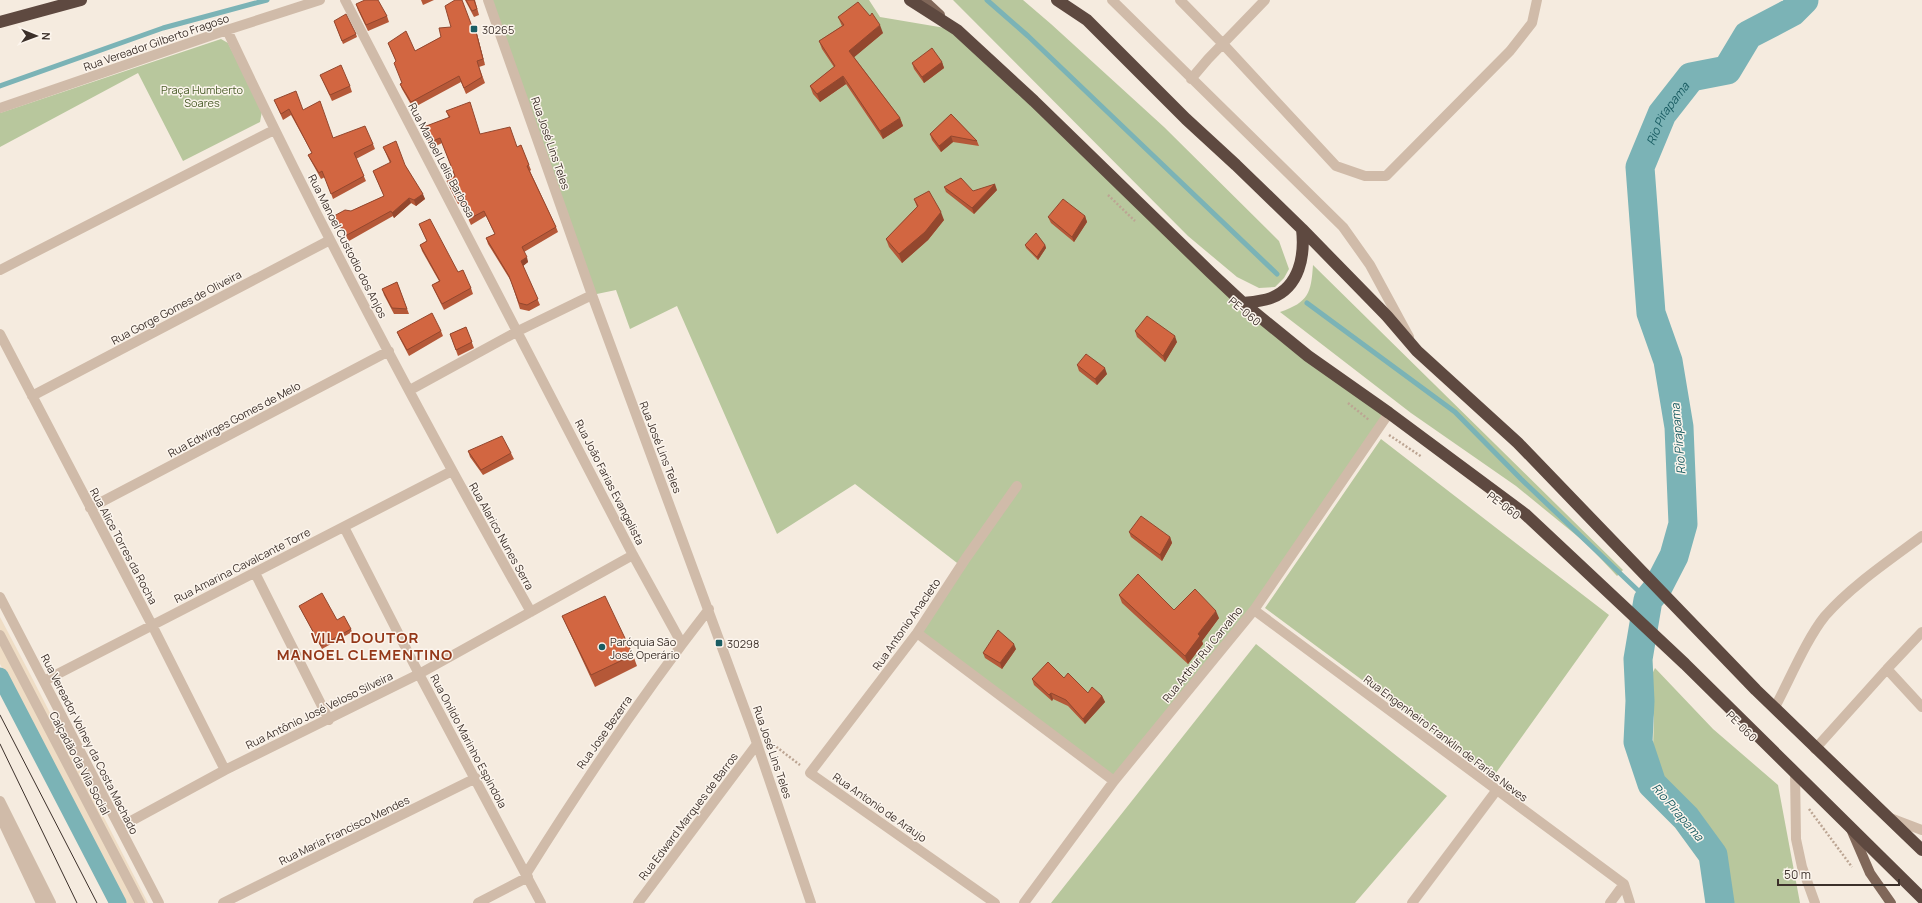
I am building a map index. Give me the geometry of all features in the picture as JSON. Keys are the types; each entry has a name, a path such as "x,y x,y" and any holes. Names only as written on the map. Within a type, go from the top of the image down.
{"highway":[{"path":"0,22 81,0"},
{"name":"PE-060","path":"910,0 957,30 1034,101 1211,274 1244,303 1308,356 1389,412 1525,514 1604,586 1922,898"},
{"path":"1056,0 1087,20 1186,119 1302,229 1387,316 1417,351 1518,443 1756,690 1775,707 1815,749 1890,818 1922,850"},
{"path":"1244,303 1272,298 1291,283 1297,274 1303,258 1302,229"}],"main road":[{"path":"924,0 957,30"},
{"path":"1066,0 1087,20"},
{"path":"1851,827 1870,873 1891,903"}],"street":[{"name":"Rua Vereador Gilberto Fragoso","path":"0,108 227,30 320,0"},
{"name":"Rua Manoel Lelis Barbosa","path":"345,0 518,331"},
{"name":"Rua José Lins Teles","path":"488,0 592,295 758,744 811,903"},
{"path":"1112,0 1343,227 1370,265 1417,351"},
{"path":"1180,0 1223,44 1336,166 1364,176 1386,176 1510,51 1532,23 1538,0"},
{"path":"1191,79 1265,0"},
{"name":"Rua Manoel Custodio dos Anjos","path":"227,30 274,130 330,240 452,471"},
{"path":"0,270 274,130"},
{"name":"Rua Gorge Gomes de Oliveira","path":"32,396 330,240"},
{"path":"410,390 518,331 592,295"},
{"name":"Rua João Farias Evangelista","path":"518,331 633,555 682,644"},
{"name":"Rua Alice Torres da Rocha","path":"0,334 152,625 225,770"},
{"name":"Rua Edwirges Gomes de Melo","path":"90,508 389,351"},
{"name":"Rua Arthur Rui Carvalho","path":"1024,903 1114,781 1254,610 1389,412"},
{"name":"Rua Amarina Cavalcante Torre","path":"44,681 452,471"},
{"name":"Rua Alarico Nunes Serra","path":"452,471 531,612"},
{"name":"Rua Antonio Anacleto","path":"810,773 917,633 966,558 1017,486"},
{"name":"Rua Onildo Marinho Espindola","path":"344,526 419,674 476,778 541,903"},
{"path":"1775,707 1825,617 1879,568 1922,536"},
{"name":"Rua Antônio José Veloso Silveira","path":"120,826 225,770 329,720 419,674 633,555"},
{"path":"255,573 329,720"},
{"name":"Rua Vereador Volney da Costa Machado","path":"0,597 159,903"},
{"name":"Rua Jose Bezerra","path":"527,876 584,781 682,644 709,609"},
{"name":"Rua Engenheiro Franklin de Farias Neves","path":"1254,610 1496,791 1624,884"},
{"path":"1815,749 1922,632"},
{"path":"917,633 1114,781"},
{"name":"Calçadão da Vila Social","path":"0,635 140,903"},
{"path":"1887,669 1922,707"},
{"name":"Rua Edward Marques de Barros","path":"638,903 758,744"},
{"path":"1795,772 1796,839 1802,867 1814,903"},
{"name":"Rua Antonio de Araujo","path":"810,773 994,903"},
{"name":"Rua Maria Francisco Mendes","path":"222,903 476,778"},
{"path":"1412,903 1496,791"},
{"path":"0,801 51,903"},
{"path":"0,816 41,903"},
{"path":"1890,818 1922,830"},
{"path":"478,903 527,876"},
{"path":"1610,903 1624,884"},
{"path":"1624,884 1630,903"}],"path":[{"path":"1107,194 1139,225"},
{"path":"1348,403 1379,427 1424,458"},
{"path":"752,729 810,773"},
{"path":"1795,790 1856,872"}],"green space":[{"path":"488,0 869,0 880,17 957,30 1211,273 1389,413 1254,610 1113,780 919,634 961,566 855,484 777,534 677,306 630,329 616,290 592,295"},
{"path":"953,0 1023,0 1164,127 1279,241 1289,269 1284,278 1275,287 1259,288 1237,277 1188,236"},
{"name":"Praça Humberto Soares","path":"221,39 228,43 262,111 260,122 183,161 138,73 0,147 0,113"},
{"path":"1313,265 1623,570 1617,576 1587,544 1516,486 1411,413 1280,312 1297,304 1307,295 1311,283"},
{"path":"1381,439 1609,615 1493,777 1265,608"},
{"path":"1256,644 1447,796 1355,903 1051,903"},
{"path":"1655,668 1713,729 1778,785 1800,903 1733,903 1726,863 1717,837 1690,811 1678,795 1656,772 1653,749 1654,717 1647,685"}],"shaded area":[{"path":"0,617 148,903 125,903 0,664"}],"building":[{"path":"365,0 378,0 387,16 366,25 356,4"},
{"path":"455,0 462,0 473,29 475,28 483,59 477,61 482,77 464,88 459,76 411,102 400,84 402,83 394,63 396,61 388,43 406,31 415,51 441,37 439,28 451,27 445,6"},
{"path":"466,0 474,0 477,9 472,11"},
{"path":"858,2 870,16 872,13 880,25 849,51 900,118 880,131 843,76 817,94 810,86 835,66 819,41 844,25 838,17"},
{"path":"346,14 356,34 342,41 334,21"},
{"path":"932,48 942,62 922,77 912,63"},
{"path":"341,65 350,86 330,95 320,75"},
{"path":"296,91 303,110 320,101 333,138 365,126 373,144 354,153 364,176 331,194 322,171 319,173 308,155 312,153 289,109 281,114 274,100"},
{"path":"470,102 480,134 510,127 517,147 521,145 529,165 527,166 556,227 522,247 527,257 521,261 538,299 527,305 519,303 509,276 486,238 495,234 484,211 469,219 459,198 456,199 447,181 455,176 440,138 430,142 421,128 450,117 446,111"},
{"path":"951,114 977,141 951,136 939,146 930,134"},
{"path":"396,141 405,165 423,194 414,200 409,198 392,213 391,211 347,235 334,216 345,210 351,211 384,196 373,171 391,162 383,147"},
{"path":"961,178 973,191 995,184 972,208 944,187"},
{"path":"929,191 941,212 925,232 899,254 886,239 918,206 914,199"},
{"path":"1063,199 1085,216 1072,237 1048,217"},
{"path":"430,219 458,272 463,270 471,288 442,304 432,285 440,281 420,245 427,241 419,224"},
{"path":"1036,233 1045,245 1037,257 1025,245"},
{"path":"397,282 407,309 392,308 382,289"},
{"path":"432,313 441,331 407,350 397,332"},
{"path":"1147,316 1175,336 1163,356 1135,331"},
{"path":"466,327 472,342 456,350 450,334"},
{"path":"1086,354 1105,368 1095,379 1077,365"},
{"path":"502,436 511,453 481,470 468,451"},
{"path":"1141,516 1170,537 1160,555 1129,532"},
{"path":"1138,574 1174,610 1195,589 1216,611 1198,634 1200,636 1185,656 1119,595"},
{"path":"322,593 337,620 344,616 351,629 321,646 299,606"},
{"name":"Paróquia São José Operário","path":"605,596 633,655 591,675 562,616"},
{"path":"998,630 1014,644 1000,663 983,653"},
{"path":"1048,662 1064,678 1068,673 1088,693 1092,687 1102,696 1083,719 1066,700 1051,693 1049,695 1032,679"}],"waterway":[{"path":"0,86 163,28 267,0"},
{"path":"987,0 1028,36 1277,274"},
{"name":"Rio Pirapama","path":"1720,903 1713,855 1686,818 1652,784 1638,742 1640,701 1638,659 1648,600 1657,589 1674,556 1683,524 1679,427 1668,361 1651,313 1640,167 1662,114 1691,77 1727,70 1748,35 1792,12 1804,0"},
{"path":"1307,303 1455,412 1521,479 1648,600"},
{"path":"0,676 118,903"}],"tram line":[{"path":"0,715 97,903"},
{"path":"0,744 77,903"}],"place":[{"name":"30265","path":"474,29"},
{"name":"30298","path":"719,643"},
{"name":"Paróquia São José Operário","path":"602,647"}],"district":[{"name":"VILA DOUTOR MANOEL CLEMENTINO","path":"365,646"}]}
